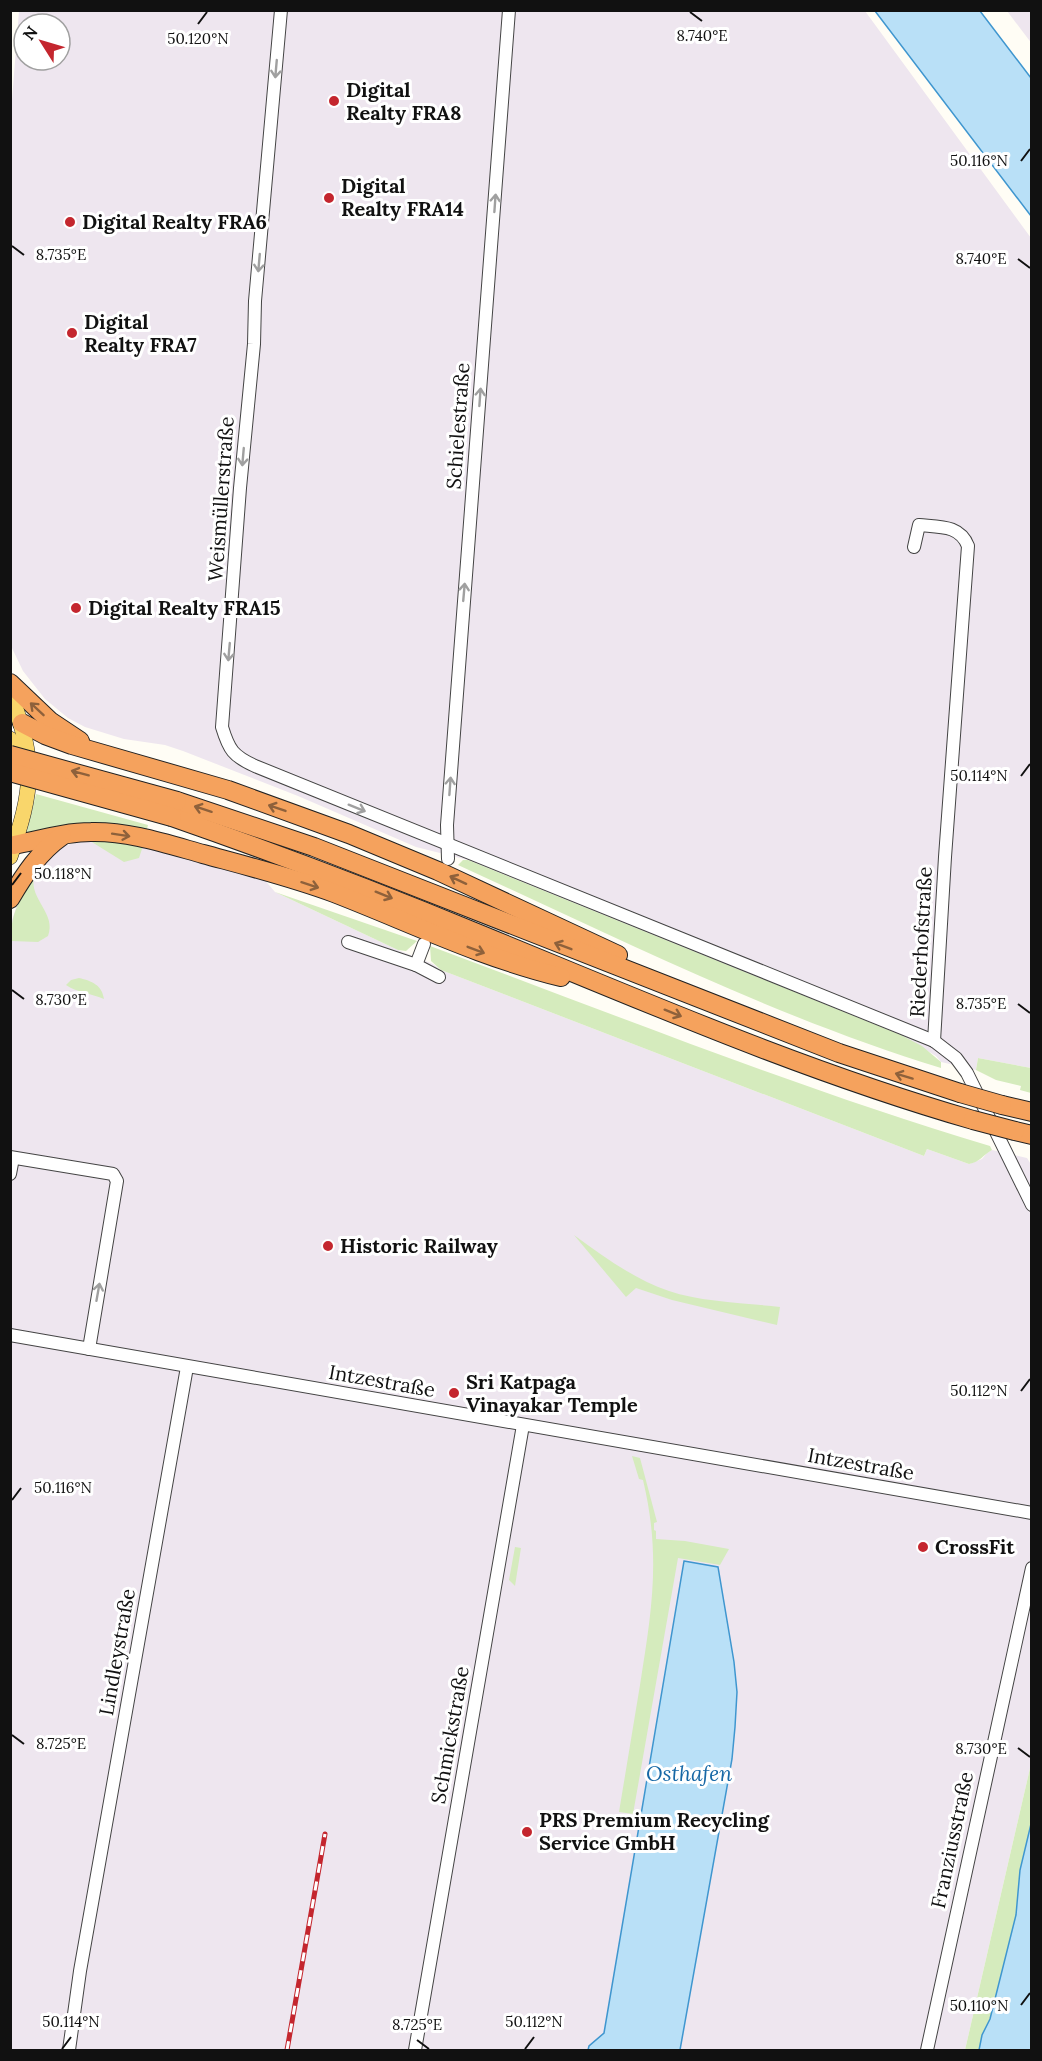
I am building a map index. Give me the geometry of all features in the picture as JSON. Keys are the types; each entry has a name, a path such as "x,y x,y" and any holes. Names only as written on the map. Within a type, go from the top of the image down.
{"highway":[{"path":"10,682 50,721 86,745 228,790 381,846 639,965 716,1005"},
{"path":"16,721 72,745 143,764"},
{"path":"10,754 174,809 618,991 842,1078 911,1102 1023,1133"},
{"path":"10,772 174,809 314,847 839,1053 960,1093 1032,1112"},
{"path":"12,849 63,835 93,832 131,837 262,870 332,892 431,933 538,972 618,991"},
{"path":"10,899 30,867 63,835"}],"main road":[{"path":"10,694 16,721 29,754 29,786 12,849"},
{"path":"10,739 22,760 29,786"},
{"path":"10,812 29,786"}],"street":[{"name":"Weismüllerstraße","path":"281,10 222,728 229,748 245,762 449,844"},
{"name":"Schielestraße","path":"449,844 447,825 509,10"},
{"name":"Riederhofstraße","path":"449,844 934,1041 968,546 962,534 957,530 919,525 914,547"},
{"path":"448,859 449,844"},
{"path":"348,942 416,965 439,977"},
{"path":"416,965 424,944"},
{"path":"934,1041 956,1058 967,1073 1032,1205"},
{"path":"10,1174 12,1157 116,1176 88,1349"},
{"name":"Intzestraße","path":"10,1335 1032,1513"},
{"name":"Lindleystraße","path":"69,2050 80,1971 187,1367"},
{"name":"Schmickstraße","path":"415,2050 523,1425"},
{"name":"Franziusstraße","path":"927,2050 1032,1568"}],"shaded area":[{"path":"19,11 865,11 1031,238 1031,1068 978,1058 976,1070 941,1062 936,1056 901,1035 468,860 416,847 298,796 183,751 165,745 124,739 85,727 68,718 45,699 23,671 11,646 10,125 14,72 72,72 72,12"},
{"path":"1007,11 1031,11 1031,42 1029,40"},
{"name":"Osthafen","path":"94,839 143,846 263,878 275,892 433,964 441,970 924,1156 927,1149 969,1164 982,1159 992,1150 1027,1158 1032,1166 1031,1764 965,2050 11,2050 10,926 16,908 40,866 62,846"}],"green space":[{"path":"36,794 148,825 146,833 26,835"},
{"path":"87,839 143,846 139,858 124,862"},
{"path":"463,860 468,860 901,1035 922,1046 941,1062 941,1068 817,1025 696,974 458,865"},
{"path":"34,877 35,892 49,921 48,936 38,942 11,941 12,923 17,907"},
{"path":"275,892 417,941 406,951 398,950"},
{"path":"430,946 778,1076 990,1146 992,1150 969,1164 927,1149 924,1156 441,970 431,961"},
{"path":"79,978 96,984 104,999 66,985 71,980"},
{"path":"978,1058 1031,1068 1031,1093 1020,1090 1021,1086 996,1080 976,1070"},
{"path":"574,1235 631,1274 669,1291 709,1300 780,1307 777,1325 672,1300 636,1288 626,1297"},
{"path":"632,1456 640,1458 657,1522 654,1523 656,1539 685,1541 729,1549 720,1565 678,1558 633,1814 619,1812 648,1632 653,1558 649,1507 643,1480 639,1479"},
{"path":"515,1547 521,1548 515,1586 509,1580"},
{"path":"1031,1764 1031,1824 1020,1870 1016,1915 990,2019 982,2035 979,2050 965,2050"}],"water":[{"path":"875,11 980,11 1031,78 1031,216"},
{"name":"Osthafen","path":"684,1561 718,1567 737,1692 732,1759 680,2050 588,2050 589,2046 604,2033"},
{"path":"1031,1824 1031,2050 979,2050 982,2035 990,2019 1016,1915 1020,1870"}],"railway":[{"path":"287,2050 325,1834"}],"place":[{"name":"Digital Realty FRA8","path":"334,101"},
{"name":"Digital Realty FRA14","path":"329,198"},
{"name":"Digital Realty FRA6","path":"70,222"},
{"name":"Digital Realty FRA7","path":"72,333"},
{"name":"Digital Realty FRA15","path":"76,608"},
{"name":"Historic Railway","path":"328,1246"},
{"name":"Sri Katpaga Vinayakar Temple","path":"454,1393"},
{"name":"CrossFit","path":"923,1547"},
{"name":"PRS Premium Recycling Service GmbH","path":"527,1832"}]}
